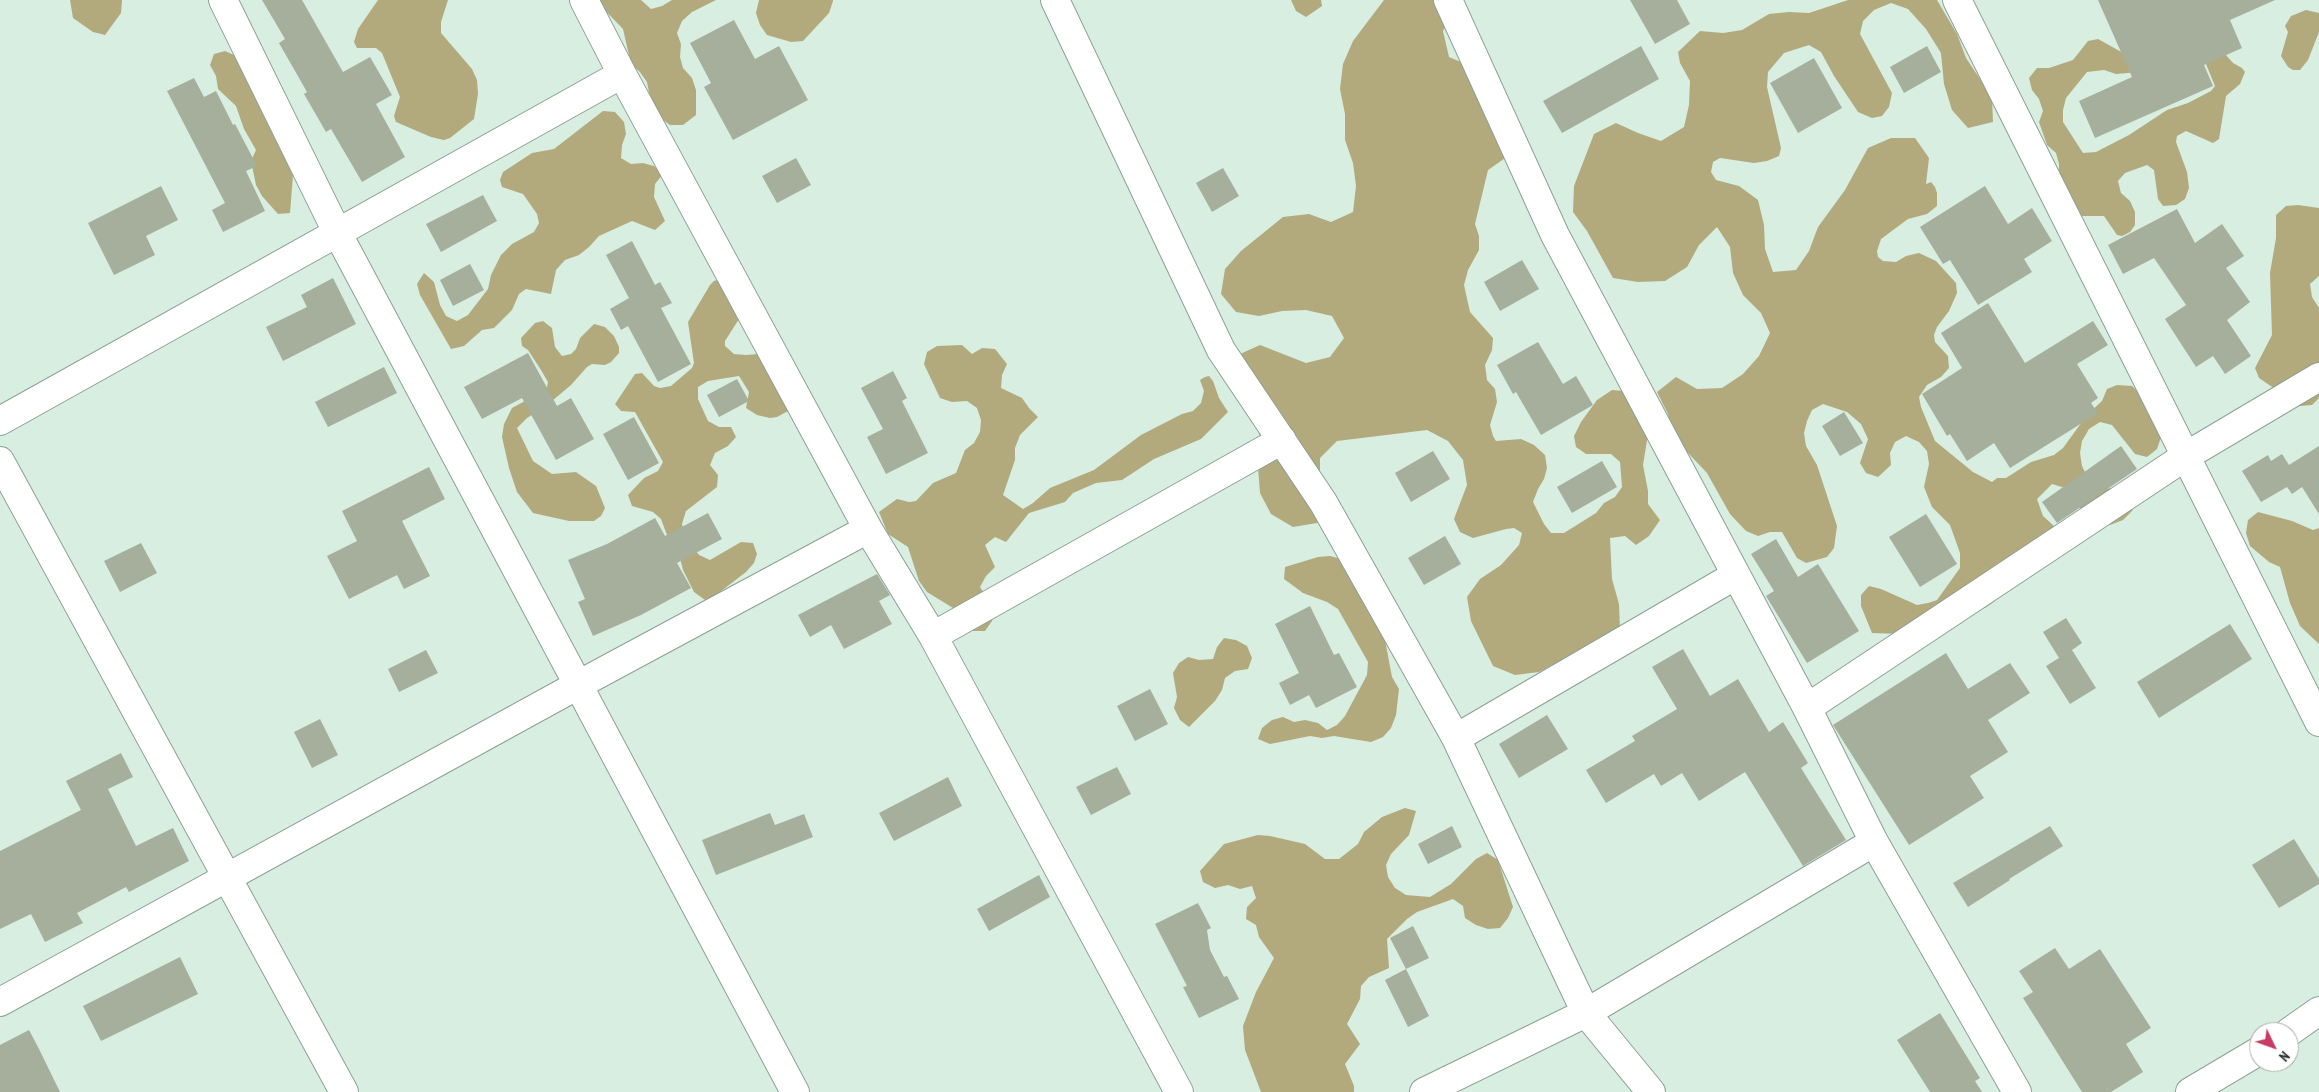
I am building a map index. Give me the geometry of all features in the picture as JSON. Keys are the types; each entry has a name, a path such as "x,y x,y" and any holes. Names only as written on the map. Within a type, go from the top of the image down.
{"street":[{"path":"223,0 338,234 795,1092"},
{"path":"584,0 622,74 868,529 933,636 1179,1092"},
{"path":"1055,0 1221,350 1324,502 1456,738 1586,1013 1651,1092"},
{"path":"1448,0 1554,235 1807,708 1874,842 2017,1092"},
{"path":"1957,0 2319,722"},
{"path":"0,421 622,74"},
{"path":"1807,708 2186,456 2319,377"},
{"path":"933,636 1282,440"},
{"path":"0,461 344,1092"},
{"path":"0,1002 578,685 868,529"},
{"path":"1456,738 1736,575"},
{"path":"1424,1092 1586,1013 1874,842"},
{"path":"2299,1025 2319,1011"},
{"path":"2190,1092 2249,1057"}],"shaded area":[{"path":"70,0 122,0 121,13 105,35 93,32 73,18"},
{"path":"378,0 448,0 441,22 441,33 472,69 477,80 478,94 474,119 450,138 444,140 431,137 396,122 394,116 400,97 382,53 376,48 357,48 354,42 358,29"},
{"path":"595,0 641,0 651,9 662,6 672,0 716,0 692,12 682,21 677,33 681,44 680,57 683,68 692,78 696,90 696,115 683,125 670,125 660,118 652,108 647,82 631,64 623,29"},
{"path":"759,0 833,1 829,13 803,41 791,42 767,35 760,25 756,13"},
{"path":"1291,0 1321,0 1322,6 1306,17 1296,11"},
{"path":"1384,0 1458,0 1443,31 1449,57 1461,62 1508,156 1488,170 1475,224 1479,236 1479,250 1468,270 1464,285 1470,312 1493,338 1492,350 1485,365 1487,380 1495,389 1497,402 1490,425 1493,436 1496,441 1521,439 1534,445 1545,455 1547,468 1533,502 1544,524 1551,533 1564,533 1596,513 1604,503 1615,497 1622,487 1620,462 1611,454 1586,454 1576,447 1574,436 1581,422 1597,400 1612,390 1623,391 1649,428 1643,465 1648,491 1648,504 1660,520 1649,536 1636,545 1625,536 1610,538 1612,579 1619,604 1620,629 1539,672 1515,675 1493,666 1471,621 1467,597 1480,579 1501,565 1519,545 1522,533 1514,528 1473,538 1460,532 1454,519 1467,485 1463,460 1448,441 1427,430 1337,441 1320,458 1320,483 1332,506 1317,523 1293,527 1271,514 1260,493 1258,467 1261,441 1238,355 1260,345 1306,363 1330,357 1344,338 1332,316 1306,310 1282,311 1259,316 1236,312 1221,294 1225,269 1241,251 1283,217 1309,214 1331,222 1353,212 1356,186 1353,163 1345,140 1345,114 1340,89 1343,64 1353,41"},
{"path":"1848,0 1937,0 1957,34 1966,58 1992,97 1993,122 1968,128 1952,110 1944,84 1941,53 1926,29 1908,9 1891,3 1874,10 1863,21 1860,34 1892,93 1889,107 1882,116 1872,118 1858,112 1834,76 1821,52 1809,45 1784,53 1768,72 1767,87 1781,148 1779,156 1767,161 1754,163 1720,158 1713,162 1711,172 1716,180 1739,186 1758,200 1764,225 1765,249 1773,272 1796,270 1809,251 1818,227 1845,190 1868,148 1891,138 1915,138 1929,158 1926,184 1931,182 1935,187 1937,206 1927,214 1908,219 1881,239 1877,251 1878,257 1883,261 1896,262 1906,256 1919,253 1936,261 1956,283 1957,293 1949,311 1937,327 1934,335 1935,342 1948,356 1949,368 1941,377 1927,385 1919,397 1921,407 1935,441 1973,472 1992,482 1997,478 2006,478 2031,462 2054,455 2063,448 2087,415 2102,401 2107,389 2117,385 2132,386 2150,403 2161,437 2157,449 2147,457 2135,454 2112,425 2100,422 2089,429 2082,441 2080,453 2082,466 2088,478 2104,489 2120,487 2136,499 2132,511 2123,520 2110,525 2098,523 2078,506 2065,488 2052,484 2037,499 2043,516 2066,537 1999,588 1995,601 1985,608 1946,614 1901,634 1872,633 1861,606 1861,595 1869,586 1881,589 1917,605 1928,603 1937,600 1960,568 1960,553 1950,525 1932,507 1924,487 1929,464 1927,451 1919,442 1906,436 1895,442 1890,453 1891,465 1878,477 1866,473 1860,463 1868,439 1861,424 1847,412 1823,404 1812,410 1804,433 1806,446 1817,465 1837,526 1834,548 1827,557 1806,563 1797,558 1782,532 1770,532 1758,536 1746,531 1730,514 1707,473 1673,437 1668,414 1657,392 1676,377 1697,389 1722,388 1743,374 1759,356 1770,333 1761,313 1743,295 1733,273 1730,247 1717,227 1699,245 1687,267 1665,281 1638,282 1613,278 1587,231 1573,212 1574,186 1594,134 1616,123 1661,141 1684,127 1689,105 1690,81 1680,63 1678,52 1700,31 1723,33 1742,30 1769,14 1809,13"},
{"path":"2306,10 2319,13 2319,32 2308,60 2300,70 2293,70 2288,67 2281,56 2288,32 2285,26 2291,16"},
{"path":"2098,39 2125,54 2139,72 2116,74 2104,70 2087,72 2066,98 2063,122 2083,153 2096,152 2129,135 2167,110 2188,103 2211,91 2215,86 2206,64 2207,52 2225,54 2245,72 2240,84 2226,96 2219,139 2213,143 2186,131 2177,136 2176,142 2187,172 2189,188 2185,199 2176,205 2163,206 2158,199 2154,170 2147,165 2125,173 2118,181 2121,193 2130,201 2135,212 2135,225 2130,232 2122,236 2117,235 2104,216 2081,216 2073,211 2059,175 2056,153 2047,145 2039,122 2043,111 2039,99 2032,90 2029,78 2037,68 2049,68 2073,60 2088,41"},
{"path":"225,51 236,56 286,152 288,164 293,175 290,213 278,214 262,196 256,185 251,161 256,150 244,129 236,106 218,89 216,76 210,65 214,54"},
{"path":"603,111 615,112 624,122 626,134 622,145 621,158 631,164 643,163 654,166 663,174 655,184 654,197 665,221 655,230 632,221 599,236 579,255 565,260 556,270 551,294 526,289 519,294 512,310 494,328 482,330 464,346 451,349 420,295 417,284 424,273 434,282 440,305 446,316 457,321 468,315 488,289 491,275 501,255 512,244 534,232 539,223 537,214 523,194 502,187 500,180 503,172 532,153 554,149"},
{"path":"2298,205 2319,208 2319,276 2310,284 2312,297 2319,308 2319,398 2312,405 2300,406 2259,378 2255,368 2272,335 2270,273 2276,238 2276,215 2286,206"},
{"path":"720,279 739,319 725,341 725,346 734,354 758,354 787,398 788,411 777,417 770,418 757,415 746,408 749,392 739,376 708,381 698,387 698,399 708,421 719,427 731,427 736,437 728,446 715,453 710,465 718,475 717,487 686,511 682,524 685,536 699,555 710,560 741,542 753,543 757,554 754,563 746,572 716,595 705,600 694,592 661,519 653,512 632,506 628,495 644,478 658,471 663,462 635,412 621,411 615,404 635,374 642,373 654,386 660,388 671,386 692,368 694,363 688,322 710,285"},
{"path":"543,321 552,328 555,347 562,356 571,354 576,349 580,338 594,324 605,327 614,336 619,347 619,353 611,362 605,365 592,364 587,367 571,385 546,406 527,418 517,428 533,461 552,474 576,472 596,486 605,508 601,516 594,521 569,521 533,513 517,492 509,468 502,437 504,424 512,408 542,392 547,387 548,382 528,350 522,346 521,338 535,323"},
{"path":"962,345 972,354 982,348 995,349 1007,364 1002,375 1001,388 1022,398 1038,417 1020,435 1015,448 1015,460 1003,495 1023,509 1050,488 1094,470 1141,435 1182,414 1193,411 1201,403 1204,391 1200,380 1205,377 1209,376 1213,381 1219,398 1228,412 1201,439 1154,459 1122,480 1096,483 1073,493 1065,502 1029,513 1006,542 995,537 985,545 995,567 986,576 980,587 993,607 992,621 985,631 971,631 961,623 958,611 927,592 919,581 908,547 888,534 879,512 897,499 909,502 916,501 933,483 956,473 965,450 974,443 980,432 981,420 977,408 967,401 952,402 940,398 924,364 927,352 937,346"},
{"path":"2258,512 2292,521 2313,530 2319,528 2319,644 2300,626 2290,603 2280,567 2269,562 2250,546 2246,533 2248,520"},
{"path":"1330,556 1341,559 1385,640 1392,677 1399,689 1396,715 1391,728 1383,737 1371,742 1334,736 1322,738 1310,736 1270,744 1258,739 1262,728 1272,720 1283,717 1294,722 1305,720 1318,723 1327,730 1337,725 1345,716 1367,675 1368,662 1338,609 1327,602 1303,593 1284,579 1285,567 1318,557"},
{"path":"1224,638 1236,640 1247,646 1252,658 1248,669 1235,671 1225,678 1222,690 1215,701 1189,727 1180,720 1174,708 1177,697 1173,673 1179,663 1188,657 1199,660 1213,659 1217,647"},
{"path":"1405,808 1416,811 1409,835 1391,854 1386,865 1388,877 1395,888 1406,895 1430,897 1451,884 1476,859 1487,853 1498,860 1513,907 1508,918 1500,928 1488,929 1476,925 1465,918 1463,906 1453,899 1417,912 1407,919 1387,939 1389,968 1369,977 1361,986 1360,999 1347,1024 1360,1044 1345,1064 1354,1086 1354,1092 1261,1092 1245,1050 1243,1026 1256,992 1274,958 1259,937 1256,925 1246,919 1247,907 1256,898 1252,886 1240,889 1228,885 1215,888 1203,882 1200,871 1224,844 1258,835 1305,844 1325,859 1339,859 1358,844 1364,832 1382,817"}],"building":[{"path":"262,0 302,0 343,72 370,57 392,95 376,104 405,157 362,182 331,129 326,132 304,94 307,92 279,43 285,39"},
{"path":"1630,0 1677,0 1690,24 1655,44"},
{"path":"2098,0 2275,0 2230,20 2242,48 2204,65 2213,86 2095,138 2079,101 2132,77"},
{"path":"734,20 755,59 779,46 808,100 733,140 704,87 711,83 690,43"},
{"path":"1641,46 1659,79 1562,133 1543,101"},
{"path":"1927,46 1941,72 1904,93 1890,67"},
{"path":"1814,58 1842,108 1798,133 1770,83"},
{"path":"194,78 204,97 216,91 257,166 246,171 265,211 223,232 212,210 225,203 167,91"},
{"path":"796,158 811,185 777,203 762,176"},
{"path":"1223,168 1239,196 1212,212 1196,183"},
{"path":"161,186 178,220 146,236 155,255 114,275 88,223"},
{"path":"1985,186 2008,224 2032,208 2052,241 2024,259 2032,272 1978,305 1950,260 1943,264 1920,227"},
{"path":"483,195 497,221 441,252 426,224"},
{"path":"2177,209 2195,243 2222,224 2244,256 2226,268 2250,302 2227,320 2251,356 2225,374 2213,356 2196,367 2165,319 2186,305 2154,258 2123,274 2108,245"},
{"path":"632,241 655,285 660,282 672,303 661,308 691,364 658,382 628,326 621,330 610,309 629,298 606,255"},
{"path":"1522,260 1539,289 1500,311 1484,282"},
{"path":"470,264 484,290 453,306 440,280"},
{"path":"333,278 356,324 283,361 266,327 307,307 301,295"},
{"path":"1988,303 2025,363 2093,321 2108,345 2077,364 2098,398 2091,403 2098,413 2010,468 1994,443 1967,461 1950,434 1947,436 1922,394 1962,368 1941,333"},
{"path":"1538,342 1563,384 1576,376 1593,405 1541,435 1516,392 1513,394 1497,365"},
{"path":"528,353 557,406 571,398 594,439 556,460 522,398 482,419 464,387"},
{"path":"384,367 397,393 328,427 315,402"},
{"path":"893,371 907,398 902,401 928,453 886,474 867,437 883,429 861,388"},
{"path":"737,379 749,401 719,417 707,395"},
{"path":"1844,412 1863,443 1840,456 1822,426"},
{"path":"634,417 659,463 628,480 603,434"},
{"path":"2121,446 2137,469 2057,523 2042,502"},
{"path":"2319,446 2319,514 2302,487 2292,494 2287,487 2261,502 2242,471 2268,455 2271,461 2282,454 2289,465"},
{"path":"1433,451 1450,479 1411,502 1395,473"},
{"path":"1602,461 1617,487 1572,513 1557,487"},
{"path":"429,467 445,499 402,521 430,576 404,589 397,575 349,599 327,556 357,541 342,511"},
{"path":"708,513 722,539 677,563 691,588 641,615 593,636 578,602 585,599 568,560 607,544 655,518 665,536"},
{"path":"1926,514 1957,564 1920,587 1889,537"},
{"path":"1445,536 1461,564 1424,585 1408,558"},
{"path":"1776,539 1798,577 1818,564 1859,631 1807,663 1766,596 1774,591 1751,554"},
{"path":"141,543 157,573 120,592 104,561"},
{"path":"877,574 890,595 879,601 892,624 844,649 831,625 810,637 798,615"},
{"path":"1310,606 1334,655 1339,653 1357,687 1316,708 1309,695 1290,705 1279,683 1299,673 1275,624"},
{"path":"2066,618 2082,643 2072,650 2096,688 2070,704 2046,666 2059,658 2043,632"},
{"path":"2230,624 2252,659 2159,718 2137,682"},
{"path":"1683,649 1710,696 1738,679 1769,732 1783,722 1808,763 1801,768 1846,840 1803,866 1745,772 1699,801 1682,773 1661,786 1654,774 1606,803 1586,770 1635,741 1632,736 1677,709 1652,667"},
{"path":"426,650 438,673 399,692 388,669"},
{"path":"1946,653 1968,689 2010,663 2030,693 1988,720 2008,752 1970,776 1984,798 1909,845 1833,725"},
{"path":"1150,689 1168,724 1135,741 1117,706"},
{"path":"1547,715 1568,749 1519,778 1499,744"},
{"path":"320,719 338,755 312,768 294,732"},
{"path":"121,753 133,777 108,789 136,846 173,828 189,861 129,892 126,887 77,913 83,923 45,942 31,914 0,929 0,851 81,810 66,781"},
{"path":"1117,767 1131,794 1091,815 1076,787"},
{"path":"948,777 962,806 894,841 879,813"},
{"path":"770,813 775,825 804,814 813,837 716,875 702,840"},
{"path":"1452,826 1462,847 1428,864 1418,844"},
{"path":"2050,826 2063,846 1968,907 1953,883"},
{"path":"2294,839 2319,879 2319,884 2279,908 2252,865"},
{"path":"1039,875 1050,897 989,931 977,909"},
{"path":"1198,903 1211,928 1207,930 1210,950 1224,977 1227,976 1239,999 1199,1018 1183,987 1187,986 1155,924"},
{"path":"1413,926 1429,958 1406,969 1390,938"},
{"path":"2055,948 2069,969 2100,949 2151,1028 2126,1044 2143,1072 2111,1092 2082,1092 2023,998 2033,992 2019,971"},
{"path":"180,957 198,994 101,1041 83,1006"},
{"path":"1406,969 1429,1016 1408,1027 1385,980"},
{"path":"1940,1013 1980,1078 1975,1081 1982,1092 1930,1092 1897,1040"},
{"path":"29,1030 60,1092 0,1092 0,1045"}]}
